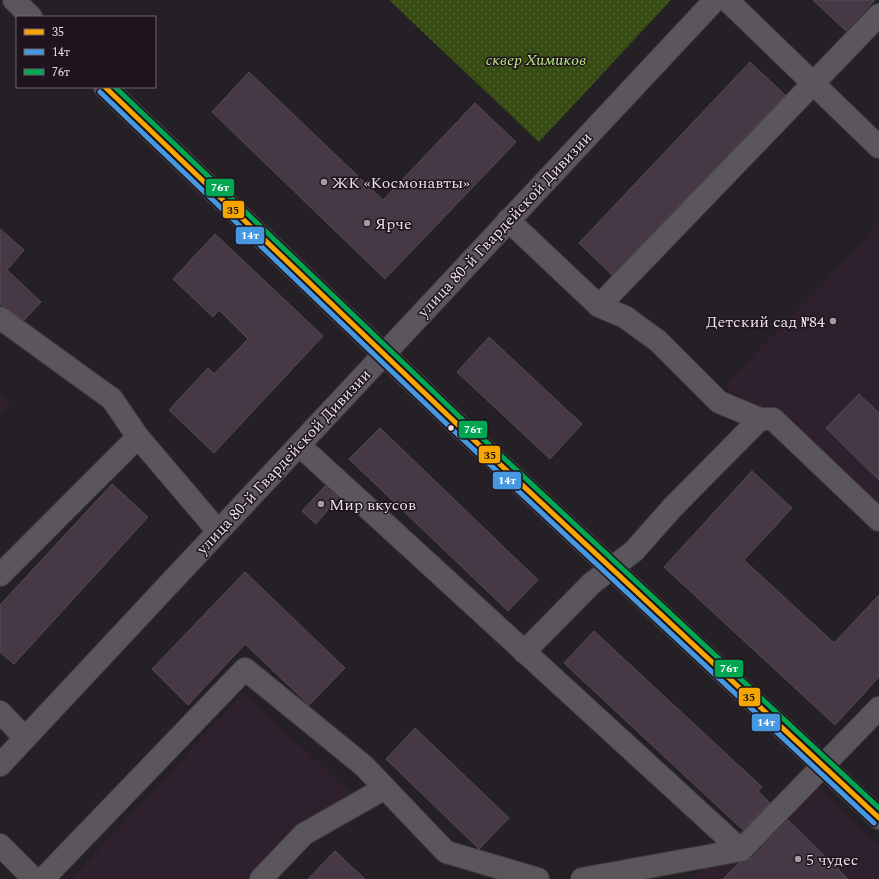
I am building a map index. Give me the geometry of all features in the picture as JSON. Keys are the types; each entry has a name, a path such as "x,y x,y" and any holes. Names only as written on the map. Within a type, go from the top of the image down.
{"street":[{"path":"14,0 30,16"},
{"name":"улица 80-й Гвардейской Дивизии","path":"0,765 383,353 715,0"},
{"path":"727,0 879,147"},
{"path":"599,306 879,15"},
{"path":"106,88 610,568 879,818"},
{"path":"508,220 599,306 624,317 658,341 720,402 760,419 773,419 879,520"},
{"path":"0,318 112,400 138,437 218,531"},
{"path":"524,652 592,583 634,551 672,508 760,419"},
{"path":"0,575 138,437"},
{"path":"299,445 741,850"},
{"path":"43,879 245,669 364,766 446,852 538,879"},
{"path":"582,879 741,850 879,708"},
{"path":"0,712 25,738"},
{"path":"261,879 304,834 385,788"},
{"path":"0,845 34,879"}],"shaded area":[{"name":"Детский сад №84","path":"879,220 879,519 725,385 863,242"},
{"path":"0,392 11,403 0,414"},
{"path":"243,693 350,792 269,879 72,879"},
{"path":"801,769 879,845 879,879 692,879"}],"green space":[{"name":"сквер Химиков","path":"389,0 671,0 539,142"}],"building":[{"path":"813,0 875,0 846,31"},
{"path":"750,62 785,95 612,275 579,243"},
{"name":"ЖК «Космонавты»","path":"249,72 383,200 475,103 516,142 385,279 212,112"},
{"path":"0,229 24,250 7,270 41,302 24,320 0,304"},
{"path":"215,234 323,336 214,453 169,410 208,368 214,374 248,339 219,310 213,317 173,279"},
{"path":"489,337 582,424 550,459 457,372"},
{"path":"859,394 879,413 879,480 826,428"},
{"path":"380,428 538,580 508,611 349,459"},
{"path":"752,471 792,508 744,560 834,643 879,595 879,677 835,725 664,567"},
{"path":"112,484 148,517 14,664 0,652 0,605"},
{"name":"Мир вкусов","path":"325,486 338,498 316,524 302,511"},
{"path":"245,572 345,668 309,705 245,644 188,705 152,669"},
{"path":"594,631 762,787 758,791 770,803 743,830 564,663"},
{"path":"415,728 509,818 479,849 386,759"},
{"path":"788,820 848,879 723,879 739,863 750,859"},
{"path":"335,851 365,879 308,879"}],"transit line":[{"name":"35","path":"106,88 459,426 879,818"},
{"name":"76т","path":"116,88 464,421 879,808"},
{"name":"14т","path":"100,92 454,431 874,823"}],"place":[{"name":"ЖК «Космонавты»","path":"324,182"},
{"name":"Ярче","path":"367,223"},
{"name":"Детский сад №84","path":"833,321"},
{"name":"Мир вкусов","path":"321,504"},
{"name":"5 чудес","path":"798,859"}]}
